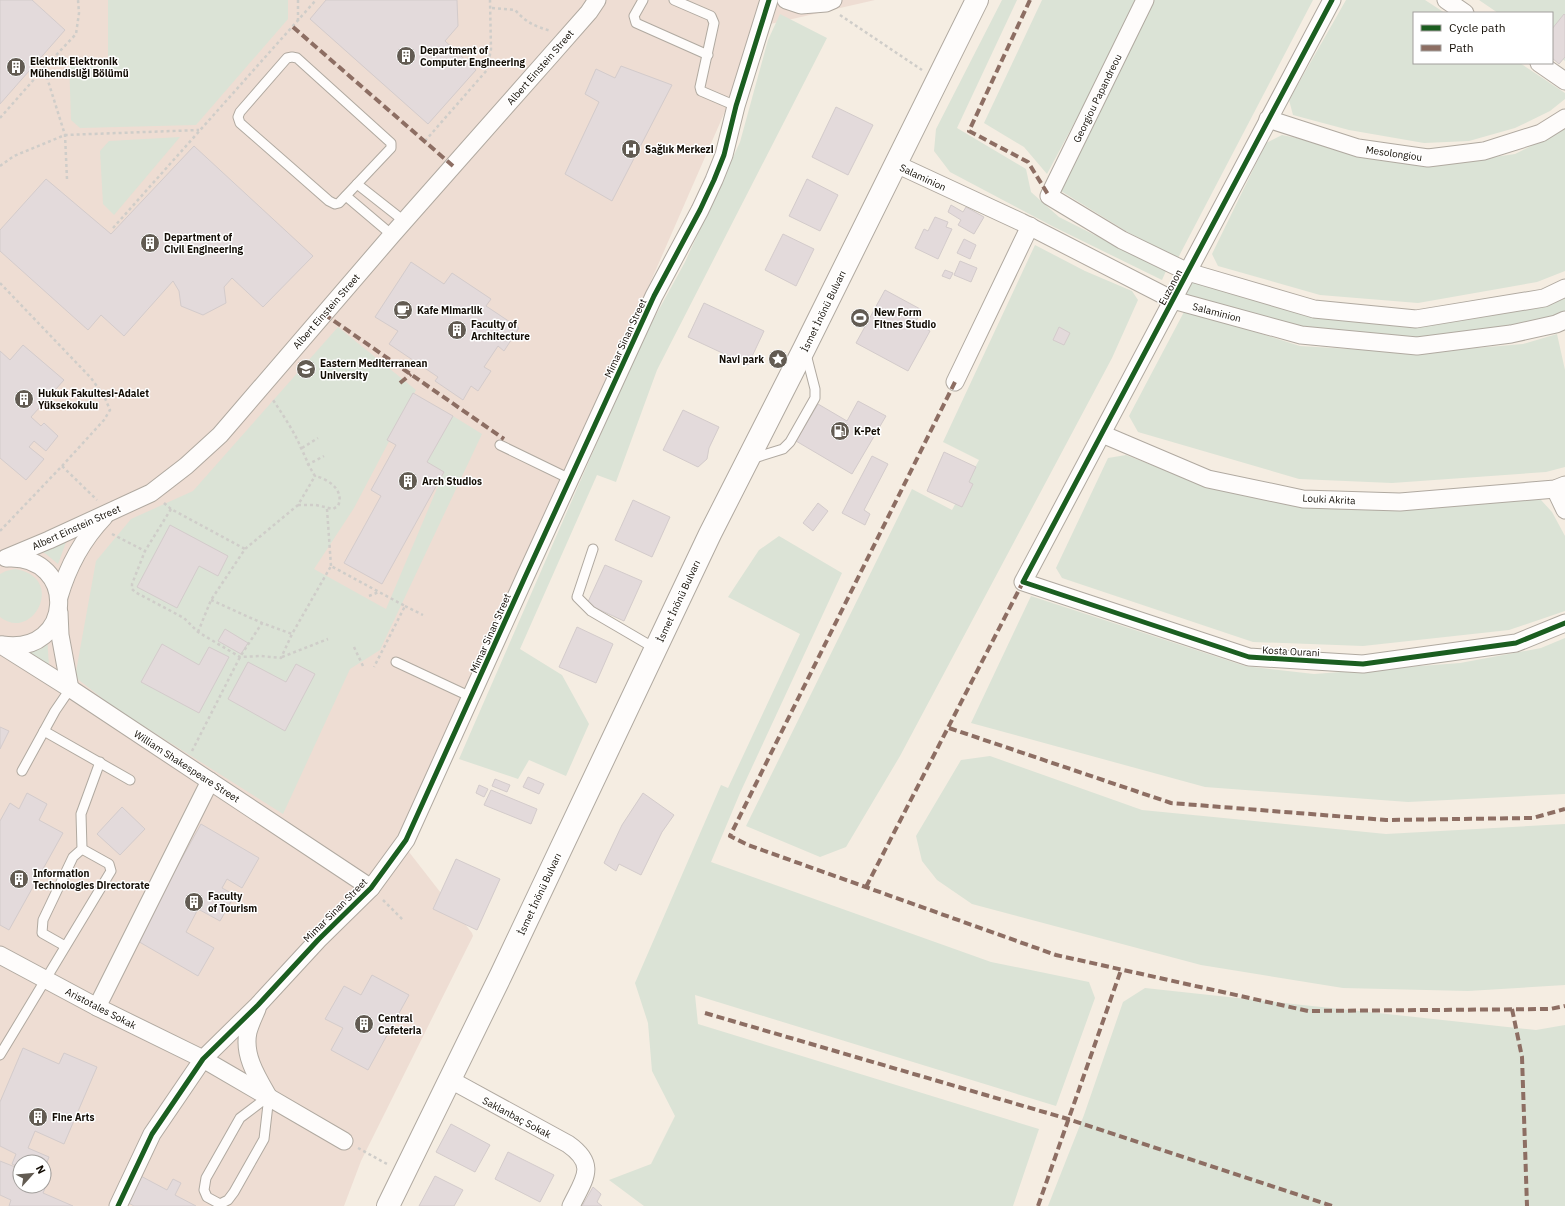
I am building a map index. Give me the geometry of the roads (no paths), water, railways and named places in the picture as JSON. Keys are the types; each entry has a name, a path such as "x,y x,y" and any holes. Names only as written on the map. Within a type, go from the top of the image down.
{"main road":[{"name":"İsmet İnönü Bulvarı","path":"388,1206 501,974 710,534 804,349 977,0"}],"street":[{"name":"Albert Einstein Street","path":"3,559 151,493 186,466 220,435 392,234 589,12 597,0"},
{"name":"Mimar Sinan Street","path":"118,1206 152,1134 203,1058 258,1005 318,940 371,888 406,840 654,296 700,210 724,155 736,106 769,0"},
{"name":"Georgiou Papandreou","path":"1145,0 1049,196 1122,240 1188,272"},
{"name":"Euzonon","path":"1023,582 1332,0"},
{"path":"1446,0 1464,12"},
{"path":"794,3 829,2"},
{"path":"1540,64 1565,81"},
{"name":"Mesolongiou","path":"1268,120 1358,148 1428,158 1484,151 1541,133 1565,118"},
{"name":"Salaminion","path":"896,164 1026,224 1173,300 1301,335 1417,346 1511,334 1556,324 1565,320"},
{"path":"955,382 1026,224"},
{"path":"1188,272 1314,309 1416,319 1544,298 1565,288"},
{"name":"Louki Akrita","path":"1102,434 1208,478 1303,499 1400,502 1560,487"},
{"path":"1560,487 1565,510"},
{"path":"1,645 14,647 27,645 39,640 48,632 55,621 68,570 79,549 96,526 109,512"},
{"path":"3,559 18,557 30,560 41,566 50,574 56,585 59,602 60,635 70,689"},
{"name":"Kosta Ourani","path":"1023,582 1249,657 1363,664 1516,643 1565,623"},
{"name":"William Shakespeare Street","path":"1,645 185,764 371,888"},
{"path":"97,1006 210,782"},
{"name":"Aristotales Sokak","path":"0,955 97,1006 203,1058 344,1140"},
{"path":"258,1005 248,1033 248,1050 252,1068 269,1096"},
{"name":"Saklanbaç Sokak","path":"449,1079 568,1144 584,1157 586,1175 571,1206"}],"lane":[{"path":"643,0 634,16 636,23 708,55"},
{"path":"674,0 711,16 714,23 700,87 701,91 736,106"},
{"path":"292,56 297,58 391,143 391,148 346,196 339,203 335,204 329,201 240,123 238,117 240,112 287,58 292,56"},
{"path":"357,184 404,221"},
{"path":"346,196 392,234"},
{"path":"748,460 783,449 790,442 815,398 815,388 804,349"},
{"path":"500,445 570,480"},
{"path":"593,549 576,597 591,611 656,649"},
{"path":"396,662 471,697"},
{"path":"22,771 55,711 70,689"},
{"path":"44,731 130,780"},
{"path":"65,946 42,933 43,920 74,857 82,849 81,814 100,762"},
{"path":"0,1055 111,871 109,864 82,849"},
{"path":"269,1096 264,1138 234,1192 228,1200 220,1204 207,1197 204,1190 206,1178 240,1118 269,1096"}],"place":[{"name":"Department of Computer Engineering","path":"406,56"},
{"name":"Elektrik Elektronik Mühendisliği Bölümü","path":"16,67"},
{"name":"Sağlık Merkezi","path":"631,149"},
{"name":"Department of Civil Engineering","path":"150,243"},
{"name":"Kafe Mimarlik","path":"403,310"},
{"name":"New Form Fitnes Studio","path":"860,318"},
{"name":"Faculty of Architecture","path":"457,330"},
{"name":"Navi park","path":"778,359"},
{"name":"Eastern Mediterranean University","path":"306,369"},
{"name":"Hukuk Fakultesi-Adalet Yüksekokulu","path":"24,399"},
{"name":"K-Pet","path":"840,431"},
{"name":"Arch Studios","path":"408,481"},
{"name":"Information Technologies Directorate","path":"19,879"},
{"name":"Faculty of Tourism","path":"194,902"},
{"name":"Central Cafeteria","path":"364,1024"},
{"name":"Fine Arts","path":"38,1117"}]}
